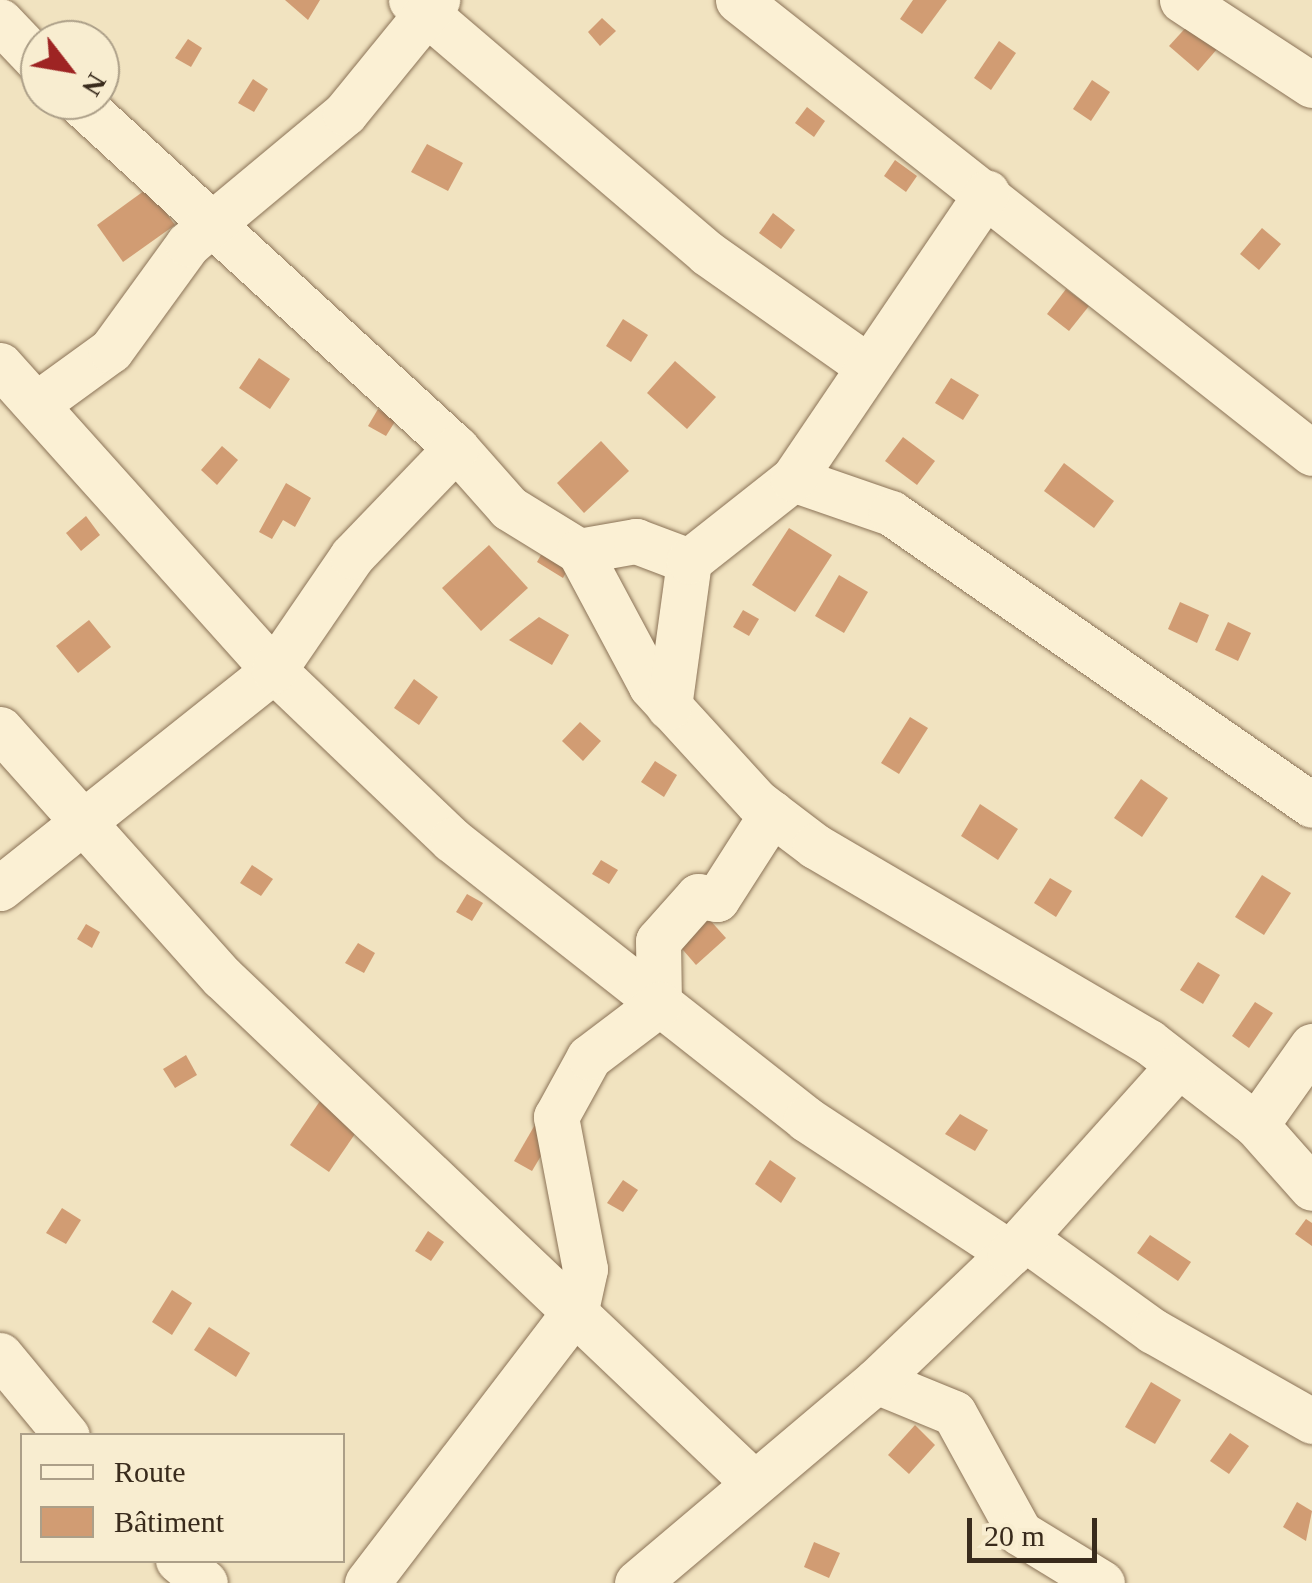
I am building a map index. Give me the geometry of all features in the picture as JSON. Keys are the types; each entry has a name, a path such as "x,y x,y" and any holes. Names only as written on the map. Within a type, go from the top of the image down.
{"street":[{"path":"738,0 988,193 1312,453"},
{"path":"1182,0 1312,85"},
{"path":"38,403 111,350 188,244 213,232 345,113 426,4 707,253 867,366"},
{"path":"0,22 20,42"},
{"path":"98,120 213,232 456,448 509,508 578,551 600,603 669,707 772,813 1178,1066 1256,1125 1312,1188"},
{"path":"669,707 675,608 688,561 793,479 988,193"},
{"path":"0,365 274,670 452,840 869,1165 1017,1245 1153,1331 1312,1420"},
{"path":"0,888 82,832 274,670 352,556 456,448"},
{"path":"793,479 891,513 1312,805"},
{"path":"578,551 636,541 688,561"},
{"path":"0,729 82,832 222,976 753,1482"},
{"path":"659,1004 658,940 698,896 717,899 772,813"},
{"path":"367,1583 576,1310 585,1269 556,1117 589,1056 659,1004"},
{"path":"1256,1125 1312,1046"},
{"path":"638,1583 876,1382 1017,1245 1178,1066"},
{"path":"0,1355 65,1433"},
{"path":"876,1382 954,1413 1020,1533 1102,1583"},
{"path":"182,1563 205,1583"}],"building":[{"path":"285,0 320,0 308,20"},
{"path":"913,0 947,0 922,34 900,19"},
{"path":"602,18 616,31 600,46 588,32"},
{"path":"1190,23 1218,48 1198,71 1169,46"},
{"path":"188,39 202,48 191,67 175,58"},
{"path":"999,41 1016,53 991,90 974,78"},
{"path":"253,79 268,89 254,112 238,103"},
{"path":"1092,80 1110,92 1091,121 1073,109"},
{"path":"807,107 825,121 814,137 795,123"},
{"path":"427,144 463,163 448,191 411,172"},
{"path":"895,160 917,176 906,192 884,176"},
{"path":"148,188 175,225 123,262 97,225"},
{"path":"773,213 795,230 781,249 759,233"},
{"path":"1262,228 1281,244 1259,270 1240,254"},
{"path":"1066,289 1089,306 1069,331 1047,314"},
{"path":"623,319 648,335 631,362 606,346"},
{"path":"259,358 290,379 270,409 239,388"},
{"path":"675,361 716,397 687,429 647,393"},
{"path":"951,378 979,395 963,420 935,403"},
{"path":"378,409 396,420 386,436 368,426"},
{"path":"903,437 935,461 917,485 885,461"},
{"path":"601,441 629,471 584,513 557,483"},
{"path":"222,446 238,460 217,485 201,470"},
{"path":"1064,463 1114,501 1094,528 1044,491"},
{"path":"286,483 311,498 295,527 283,520 272,539 259,532"},
{"path":"86,516 100,535 81,551 66,533"},
{"path":"789,528 832,555 795,612 752,585"},
{"path":"550,539 576,554 563,578 537,562"},
{"path":"489,545 528,588 481,631 442,588"},
{"path":"839,575 868,592 844,633 815,616"},
{"path":"1180,602 1209,615 1197,643 1168,629"},
{"path":"743,610 759,619 749,636 733,627"},
{"path":"539,617 569,635 552,665 509,640"},
{"path":"89,620 111,647 78,673 56,646"},
{"path":"1228,622 1251,633 1238,661 1215,650"},
{"path":"414,679 438,697 419,725 394,708"},
{"path":"910,717 928,728 899,774 881,763"},
{"path":"580,722 601,741 583,761 562,741"},
{"path":"655,761 677,775 664,797 641,782"},
{"path":"1141,779 1168,798 1142,837 1114,818"},
{"path":"980,804 1018,829 998,860 961,836"},
{"path":"601,860 618,870 609,884 592,874"},
{"path":"252,865 273,879 261,896 240,883"},
{"path":"1262,875 1291,893 1264,935 1235,917"},
{"path":"1050,878 1072,891 1056,917 1034,903"},
{"path":"467,894 483,903 472,921 456,912"},
{"path":"700,909 726,938 696,965 671,936"},
{"path":"86,924 100,932 92,948 77,939"},
{"path":"358,943 375,953 364,973 345,963"},
{"path":"1198,962 1220,975 1203,1004 1180,990"},
{"path":"1255,1002 1273,1013 1249,1048 1232,1036"},
{"path":"186,1055 197,1075 175,1088 163,1069"},
{"path":"320,1101 359,1128 329,1172 290,1145"},
{"path":"960,1114 988,1130 975,1151 945,1134"},
{"path":"536,1123 554,1134 532,1171 514,1161"},
{"path":"770,1160 796,1178 781,1203 755,1184"},
{"path":"623,1180 638,1190 623,1212 607,1203"},
{"path":"62,1208 81,1220 66,1244 46,1233"},
{"path":"1306,1219 1312,1223 1312,1246 1295,1234"},
{"path":"428,1231 444,1242 431,1261 415,1251"},
{"path":"1150,1235 1191,1262 1178,1281 1137,1253"},
{"path":"172,1290 192,1303 172,1335 152,1322"},
{"path":"209,1327 250,1353 236,1377 194,1350"},
{"path":"1151,1382 1181,1400 1155,1444 1125,1427"},
{"path":"915,1425 935,1445 909,1474 888,1455"},
{"path":"1230,1433 1249,1446 1229,1474 1210,1461"},
{"path":"1297,1502 1312,1511 1306,1541 1283,1527"},
{"path":"814,1542 840,1553 829,1578 804,1567"}]}
